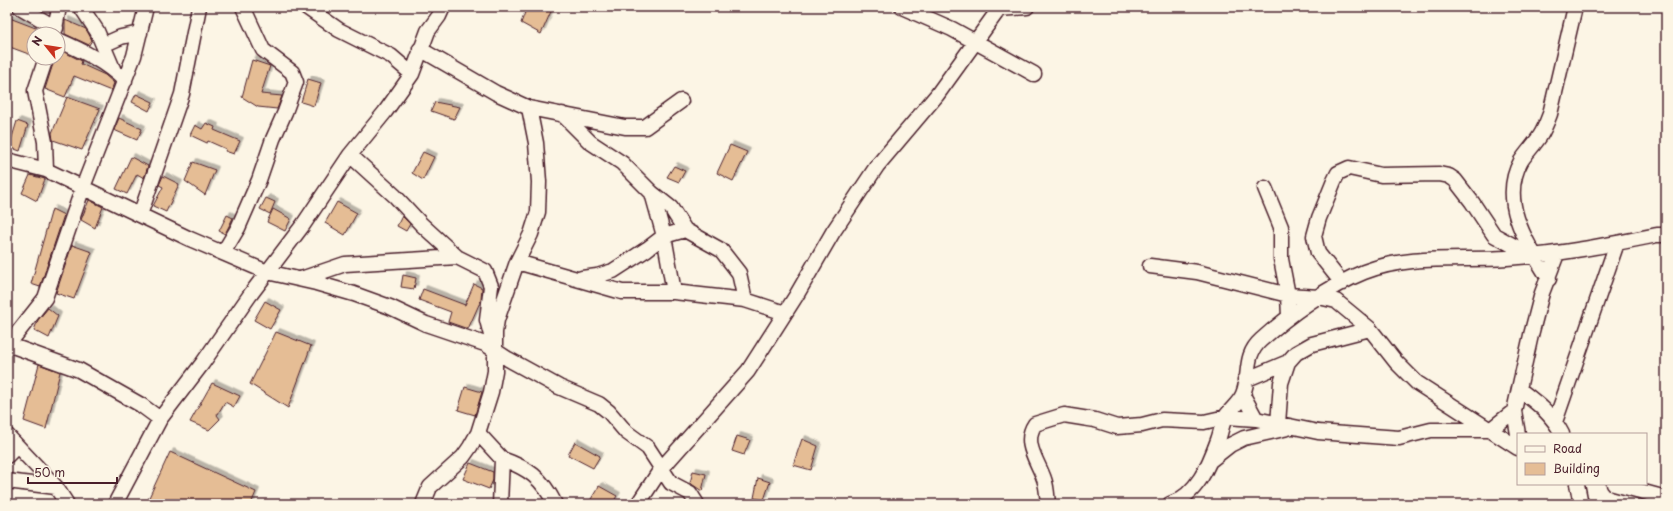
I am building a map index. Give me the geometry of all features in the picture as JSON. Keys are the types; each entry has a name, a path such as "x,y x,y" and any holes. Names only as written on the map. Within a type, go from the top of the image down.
{"street":[{"path":"20,7 45,26"},
{"path":"57,26 59,7"},
{"path":"81,7 97,31 114,71"},
{"path":"146,7 140,34 125,82 83,188 45,298 7,345 79,370 140,405 160,419"},
{"path":"140,215 182,94 199,7"},
{"path":"223,252 238,228 259,180 272,139 285,112 296,82 292,72 263,50 243,7"},
{"path":"306,7 339,30 391,56 412,74"},
{"path":"115,504 160,419 267,272 303,226 350,155 385,112 412,74 420,49 428,31 439,16 443,7"},
{"path":"902,7 952,29 1034,74"},
{"path":"638,504 661,470 748,371 785,313 833,232 877,166 937,95 999,9 1027,7"},
{"path":"1549,280 1528,255 1514,210 1513,186 1520,162 1544,130 1550,114 1575,7"},
{"path":"97,31 121,37"},
{"path":"103,44 121,37 140,34"},
{"path":"66,40 114,71 125,82"},
{"path":"420,49 496,93 529,108 625,127 645,126 681,101"},
{"path":"43,66 35,91 45,142 46,170"},
{"path":"423,504 430,487 463,456 478,434 491,392 496,350 495,332 497,320 517,262 531,234 538,212 539,182 536,143 529,108"},
{"path":"561,114 590,142 622,163 652,193 671,208 685,230 721,250 739,273 745,300"},
{"path":"350,155 396,196 421,224 457,257 484,271 491,286 487,320 496,350"},
{"path":"7,160 46,170 140,215 267,272 300,279 354,294 390,307 426,324 485,344 496,350 508,360 559,387 599,404 609,412 626,432 648,448 671,484 690,493 697,504"},
{"path":"1517,447 1416,383 1396,362 1337,291 1314,244 1314,236 1319,218 1338,173 1349,168 1381,175 1439,174 1449,176 1455,180 1494,235 1528,255"},
{"path":"1265,188 1281,227 1281,259 1288,295 1289,318"},
{"path":"652,193 664,236 674,292"},
{"path":"577,279 598,276 614,271 664,236 685,230"},
{"path":"1170,504 1178,501 1195,486 1211,460 1226,417 1243,395 1245,380 1254,347 1289,318 1319,297 1337,291 1364,272 1390,264 1425,260 1558,254 1666,235"},
{"path":"1559,428 1617,243"},
{"path":"1518,433 1514,411 1542,294 1549,280 1558,254"},
{"path":"300,279 345,264 457,257"},
{"path":"517,262 622,292 674,292 745,300 785,313"},
{"path":"1150,266 1197,272 1288,295 1319,297"},
{"path":"1245,380 1288,362 1296,353 1312,344 1370,329"},
{"path":"1278,424 1282,383 1288,362"},
{"path":"1520,390 1547,412 1559,428"},
{"path":"1243,395 1256,419"},
{"path":"1048,504 1045,481 1030,443 1030,435 1035,424 1064,415 1095,420 1117,427 1142,425 1162,420 1204,422 1226,417 1256,419 1318,432 1399,438 1431,430 1490,430 1514,411"},
{"path":"1211,460 1230,445 1244,438 1293,427"},
{"path":"7,434 56,487 67,504"},
{"path":"478,434 502,459 522,466 546,487 555,504"},
{"path":"7,456 17,446"},
{"path":"500,504 502,459"},
{"path":"7,481 56,487"},
{"path":"1577,485 1581,504"},
{"path":"1618,485 1666,498"}],"building":[{"path":"527,7 553,7 541,34 521,23"},
{"path":"7,17 30,26 26,26 26,53 7,46"},
{"path":"65,20 86,29 92,40 89,45 66,34"},
{"path":"66,53 82,61 81,64 105,75 114,83 111,91 74,76 65,97 45,89 52,67 66,66"},
{"path":"252,60 270,66 261,94 282,96 277,109 258,107 242,97"},
{"path":"308,79 321,83 314,106 301,102"},
{"path":"136,94 153,102 149,111 132,102"},
{"path":"67,97 100,109 82,150 53,140 52,133"},
{"path":"435,102 460,107 454,119 431,111"},
{"path":"119,118 142,129 137,140 114,130"},
{"path":"17,121 28,125 20,151 9,147"},
{"path":"206,123 215,127 214,130 240,141 234,154 225,151 226,149 208,141 207,143 190,135 195,125 202,129"},
{"path":"730,145 747,152 733,181 717,173"},
{"path":"423,152 434,157 423,180 412,173"},
{"path":"131,157 148,166 144,178 137,174 127,194 116,189"},
{"path":"193,162 215,170 205,195 185,181"},
{"path":"674,166 685,171 679,182 667,177"},
{"path":"30,175 45,179 37,201 22,193"},
{"path":"163,176 179,184 166,212 153,206 163,187 159,185"},
{"path":"266,198 275,202 270,214 260,209"},
{"path":"89,200 103,207 95,228 81,220"},
{"path":"337,202 357,213 345,235 325,223"},
{"path":"52,209 64,215 40,287 31,284"},
{"path":"273,209 291,219 285,231 267,222"},
{"path":"227,215 233,218 225,234 219,231"},
{"path":"402,216 410,224 406,231 397,226"},
{"path":"72,245 92,252 74,299 56,293"},
{"path":"403,275 416,278 414,289 401,287"},
{"path":"474,284 482,288 481,300 468,329 448,322 451,312 419,300 423,289 465,305"},
{"path":"265,301 281,310 270,329 254,320"},
{"path":"48,308 58,316 49,338 34,330 38,320"},
{"path":"276,332 311,346 288,408 250,384"},
{"path":"39,364 60,372 46,429 24,421"},
{"path":"212,383 240,396 234,407 225,402 217,415 220,419 209,430 190,422"},
{"path":"465,387 482,392 475,415 458,410"},
{"path":"737,436 750,440 744,455 732,451"},
{"path":"802,439 818,446 811,470 793,465"},
{"path":"575,442 600,456 593,468 568,455"},
{"path":"170,452 256,492 251,504 146,504"},
{"path":"470,463 493,472 493,480 489,489 463,479"},
{"path":"693,471 706,474 702,491 690,483"},
{"path":"758,478 770,482 764,500 754,498"},
{"path":"599,486 617,496 612,504 588,504"}]}
